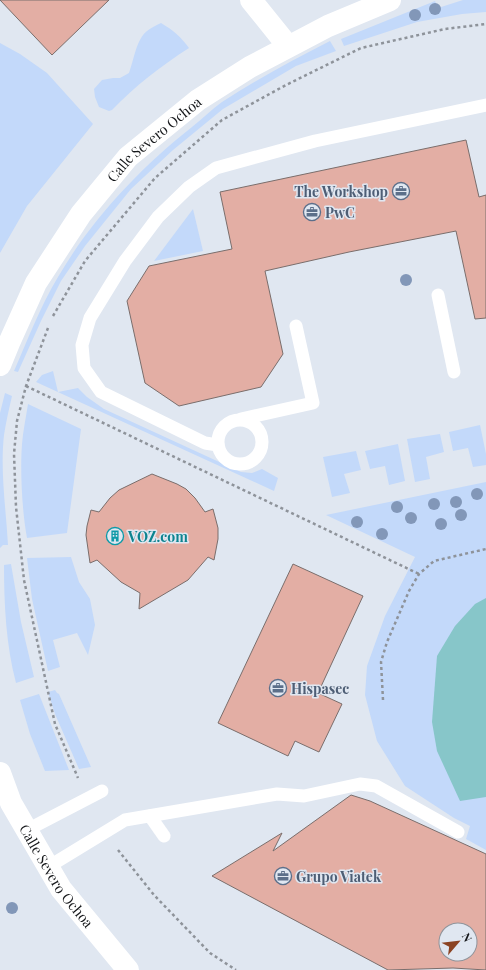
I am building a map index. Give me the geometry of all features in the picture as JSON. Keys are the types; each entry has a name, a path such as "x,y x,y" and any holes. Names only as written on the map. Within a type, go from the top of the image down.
{"street":[{"path":"251,0 288,46"},
{"name":"Calle Severo Ochoa","path":"0,365 36,283 81,214 128,157 198,100 250,67 328,26 390,0"},
{"name":"Calle Severo Ochoa","path":"2,783 11,803 61,889 125,969"}],"lane":[{"path":"218,445 205,443 101,392 84,368 82,345 90,318 125,261 158,217 189,188 216,168 315,141 486,104"},
{"path":"438,295 454,372"},
{"path":"241,419 255,426 260,432 263,440 260,454 255,459 250,463 236,465 224,458 218,445 218,438 221,430 226,424 241,419 313,403 296,326"},
{"path":"48,867 125,820 277,794 304,796 360,784 376,786 458,832"},
{"path":"27,830 102,791"},
{"path":"150,816 164,836"}],"path":[{"path":"26,386 419,574"},
{"path":"383,700 381,662 387,642 409,591 419,574 434,561 486,549"}],"shaded area":[{"path":"463,0 486,0 486,12 462,14 417,22 344,46 341,39 435,1 438,8"},
{"path":"161,23 183,40 189,48 149,77 112,110 109,111 99,107 94,89 102,80 120,78 129,73 136,50 143,35"},
{"path":"330,41 336,51 296,66 223,109 173,150 131,189 85,246 61,281 18,372 14,371 34,323 58,277 71,256 101,215 135,178 172,143 222,102 248,85"},
{"path":"0,43 20,54 47,73 93,124 27,206 0,253"},
{"path":"193,209 203,251 154,261"},
{"path":"53,371 58,392 78,388 87,397 104,409 241,472 252,473 262,469 278,478 274,491 36,382 42,375"},
{"path":"5,393 12,396 4,435 3,449 3,476 8,545 3,545 0,548 0,413"},
{"path":"28,404 81,429 67,533 27,538 22,491 21,455"},
{"path":"480,425 486,454 486,465 473,467 468,448 453,451 449,432"},
{"path":"440,434 444,452 426,457 430,479 415,482 407,439"},
{"path":"398,444 405,481 389,485 385,466 370,469 365,451"},
{"path":"356,451 361,470 344,474 350,493 332,497 323,457"},
{"path":"486,482 486,796 484,797 486,797 486,850 466,839 470,826 454,818 405,786 377,741 365,695 367,666 385,616 415,557 326,515"},
{"path":"71,557 79,582 90,599 95,625 88,655 77,633 53,640 60,667 48,671 32,599 27,558"},
{"path":"11,564 21,622 34,677 16,683 10,654 4,595 4,565"},
{"path":"486,598 486,797 460,801 437,751 432,722 437,656 455,626 475,604"},
{"path":"55,690 59,694 91,767 79,769 55,714 48,692"},
{"path":"39,694 69,770 45,771 30,734 20,700"}],"building":[{"path":"0,0 109,0 52,55"},
{"path":"466,140 479,197 486,195 486,318 475,319 456,231 349,252 265,271 283,354 261,387 179,406 145,383 127,301 149,266 232,249 220,192"},
{"name":"VOZ.com","path":"152,474 186,489 195,498 205,512 213,509 218,528 218,539 214,560 208,557 188,580 139,609 140,593 121,582 97,560 90,563 86,535 91,510 99,512 110,498 119,490"},
{"path":"293,564 363,596 318,693 342,704 319,752 295,741 288,756 218,723"},
{"path":"351,795 370,801 486,854 486,970 453,968 388,970 212,876 282,833 273,851"}],"place":[{"name":"The Workshop","path":"401,191"},
{"name":"PwC","path":"312,212"},
{"name":"VOZ.com","path":"115,536"},
{"name":"Hispasec","path":"278,688"},
{"name":"Grupo Viatek","path":"283,876"}]}
